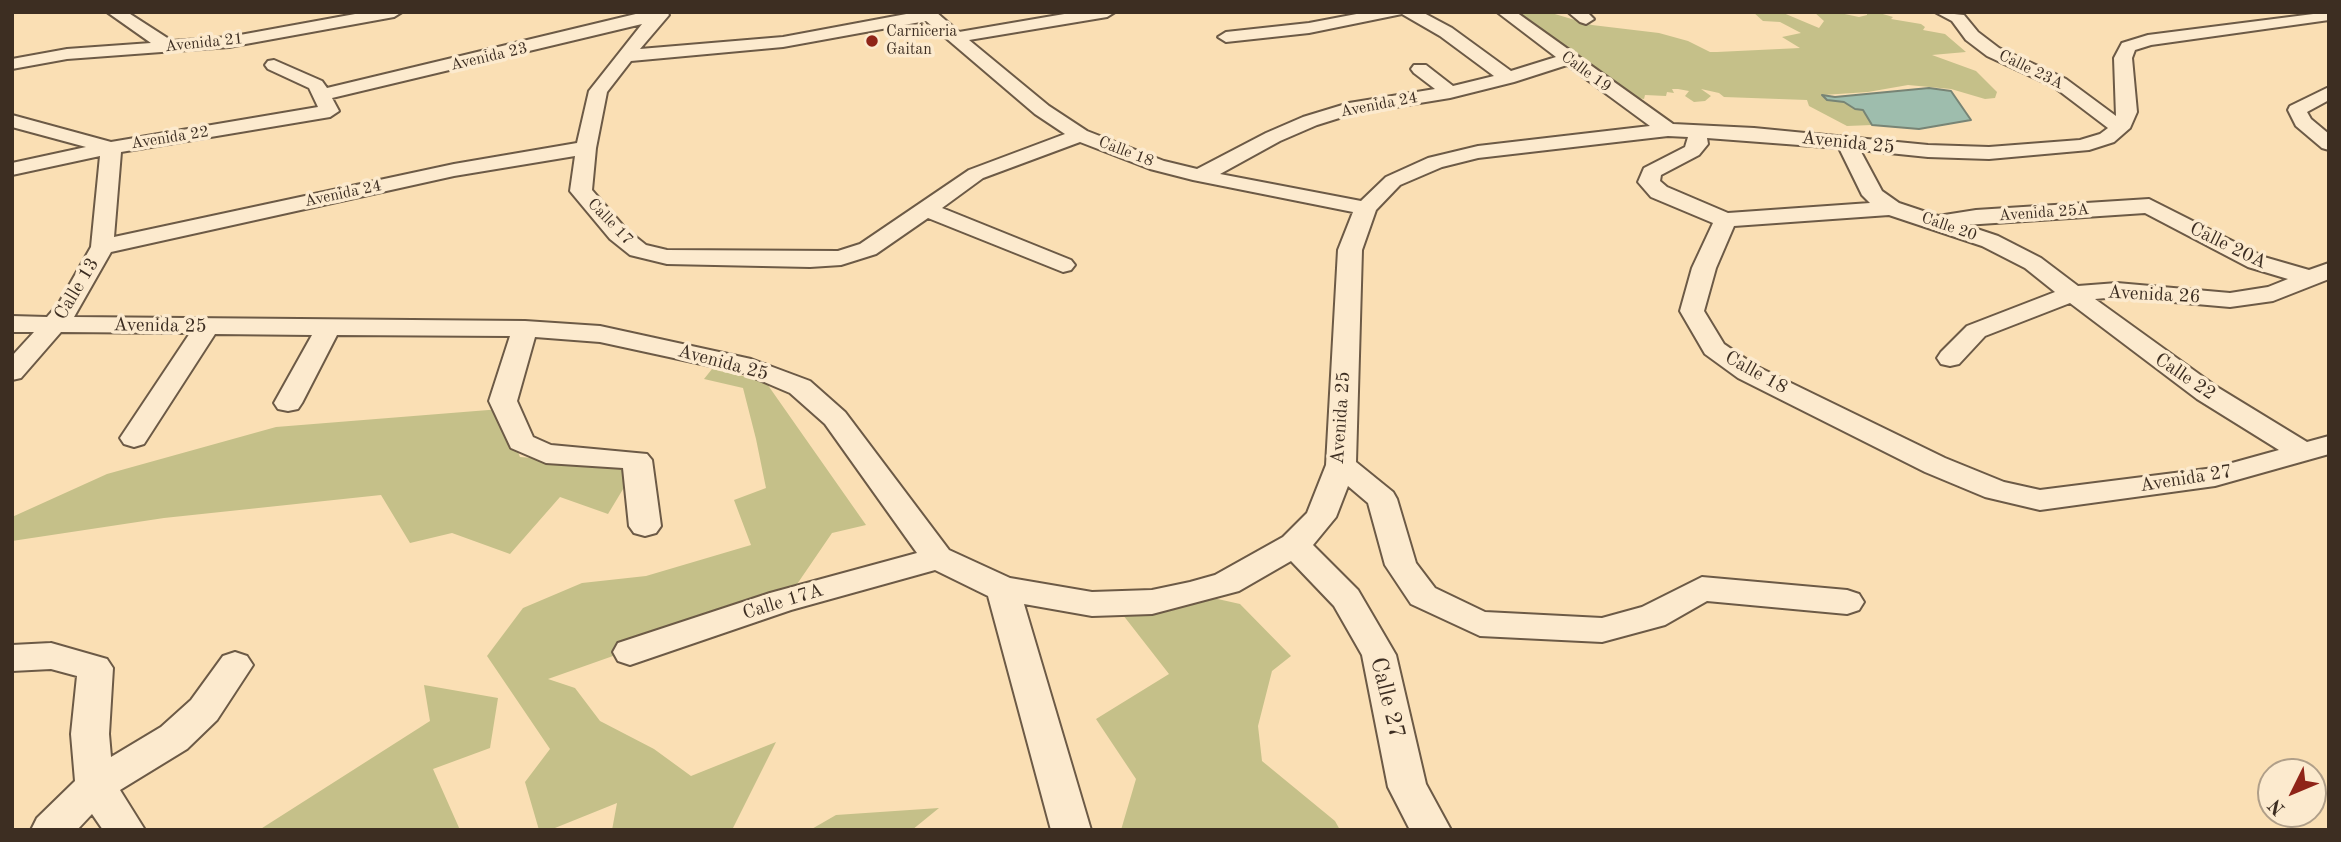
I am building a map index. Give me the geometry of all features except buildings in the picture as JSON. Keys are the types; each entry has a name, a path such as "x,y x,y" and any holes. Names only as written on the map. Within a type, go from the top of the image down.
{"street":[{"path":"115,12 170,47"},
{"name":"Avenida 21","path":"12,64 67,54 170,47 277,35 394,12"},
{"path":"954,34 1066,12"},
{"path":"954,34 1107,12"},
{"path":"1226,37 1309,28 1395,12"},
{"path":"1409,12 1446,32 1508,78"},
{"name":"Calle 19","path":"1505,12 1668,130"},
{"path":"2273,12 2296,20"},
{"name":"Calle 17","path":"658,14 598,91 586,148 581,191 618,234 638,250 667,257 810,260 841,258 868,249 926,209"},
{"name":"Avenida 23","path":"331,110 658,14"},
{"path":"624,56 783,41 928,14"},
{"name":"Calle 18","path":"928,14 1042,110 1080,135 1157,165 1200,176 1366,208"},
{"name":"Calle 23A","path":"1957,14 1972,36 1993,52 2060,83 2120,128"},
{"path":"2120,128 2127,112 2123,58 2128,47 2148,40 2329,15"},
{"path":"1243,19 1258,33"},
{"name":"Avenida 24","path":"1200,176 1273,137 1310,121 1349,109 1450,92 1508,78 1568,58"},
{"path":"274,65 316,85 331,110"},
{"path":"1420,69 1450,92"},
{"path":"2329,92 2297,110 2303,122 2329,144"},
{"name":"Avenida 22","path":"12,169 111,148 331,110"},
{"path":"12,121 111,148"},
{"name":"Avenida 25","path":"58,324 206,328 526,329 600,334 751,367 800,387 835,418 938,558 1003,589 1092,604 1152,602 1227,583 1294,545 1321,517 1341,465 1350,250 1366,208 1393,181 1435,163 1478,152 1668,130 1927,151 1989,153 2082,146 2108,138 2120,128"},
{"path":"1697,131 1698,144 1692,151 1651,172 1649,181 1659,192 1725,220 1891,208"},
{"path":"926,209 976,174 1080,135"},
{"name":"Calle 20","path":"1846,143 1872,195 1891,208 1990,241 2033,263 2072,294"},
{"name":"Calle 13","path":"12,372 58,324 102,247 111,148"},
{"name":"Avenida 24","path":"102,247 454,170 586,148"},
{"name":"Avenida 25A","path":"1939,222 1976,217 2149,206"},
{"name":"Calle 20A","path":"2149,206 2256,262 2320,274"},
{"path":"926,209 1063,265"},
{"name":"Calle 18","path":"1725,220 1704,268 1692,311 1714,349 1747,372 1935,465 1996,490 2040,500"},
{"name":"Avenida 26","path":"1950,358 1976,331 2072,294 2118,290 2230,300 2273,294 2320,274"},
{"name":"Calle 22","path":"2072,294 2207,393 2316,449"},
{"path":"12,324 58,324"},
{"path":"134,438 206,328"},
{"path":"288,403 328,328"},
{"path":"526,329 503,401 521,442 546,454 638,460 645,526"},
{"name":"Avenida 27","path":"2040,500 2215,477 2316,449"},
{"path":"1341,465 1381,499 1401,565 1423,596 1480,624 1602,631 1653,616 1702,589 1847,602"},
{"name":"Calle 27","path":"1294,545 1346,598 1379,655 1407,787 1431,830"},
{"name":"Calle 17A","path":"630,652 782,601 938,558"},
{"path":"1003,589 1071,830"},
{"path":"12,658 51,656 96,668 90,734 95,786 125,830"},
{"path":"51,830 95,786 174,738 204,710 235,665"}],"shaded area":[{"path":"1509,12 1548,12 1592,25 1659,33 1688,41 1710,52 1717,52 1800,48 1782,37 1801,33 1780,22 1763,21 1753,12 1781,12 1819,28 1824,21 1814,12 1835,12 1859,17 1867,15 1867,12 1876,12 1893,17 1891,19 1921,24 1925,27 1923,30 1945,34 1966,52 1932,55 1976,71 1997,92 1995,98 1985,99 1951,89 1908,85 1868,92 1823,95 1827,100 1844,102 1855,109 1863,110 1872,125 1847,126 1809,106 1807,100 1724,97 1719,93 1701,89 1711,96 1705,101 1694,102 1685,96 1689,91 1678,89 1672,89 1674,93 1667,92 1666,96 1645,95 1644,99 1638,98"},
{"path":"1929,88 1951,91 1971,120 1919,129 1872,125 1863,110 1855,109 1844,102 1827,100 1822,95 1835,97"},
{"path":"712,369 765,381 866,525 832,533 791,593 548,679 575,688 600,721 654,749 691,776 776,742 732,830 612,830 617,803 550,830 539,830 525,782 550,749 487,656 523,608 582,583 646,576 751,545 734,500 766,488 756,439 743,388 704,379"},
{"path":"501,409 520,457 637,466 608,514 560,497 510,554 452,533 410,543 381,495 164,518 12,541 12,517 107,474 276,427"},
{"path":"1191,593 1240,604 1291,656 1272,671 1258,726 1262,761 1335,821 1340,830 1121,830 1136,779 1096,719 1169,674 1123,615"},
{"path":"424,685 498,698 490,748 433,769 460,830 259,830 430,721"},
{"path":"939,808 912,830 810,830 836,815"}],"place":[{"name":"Carniceria Gaitan","path":"872,41"}]}
